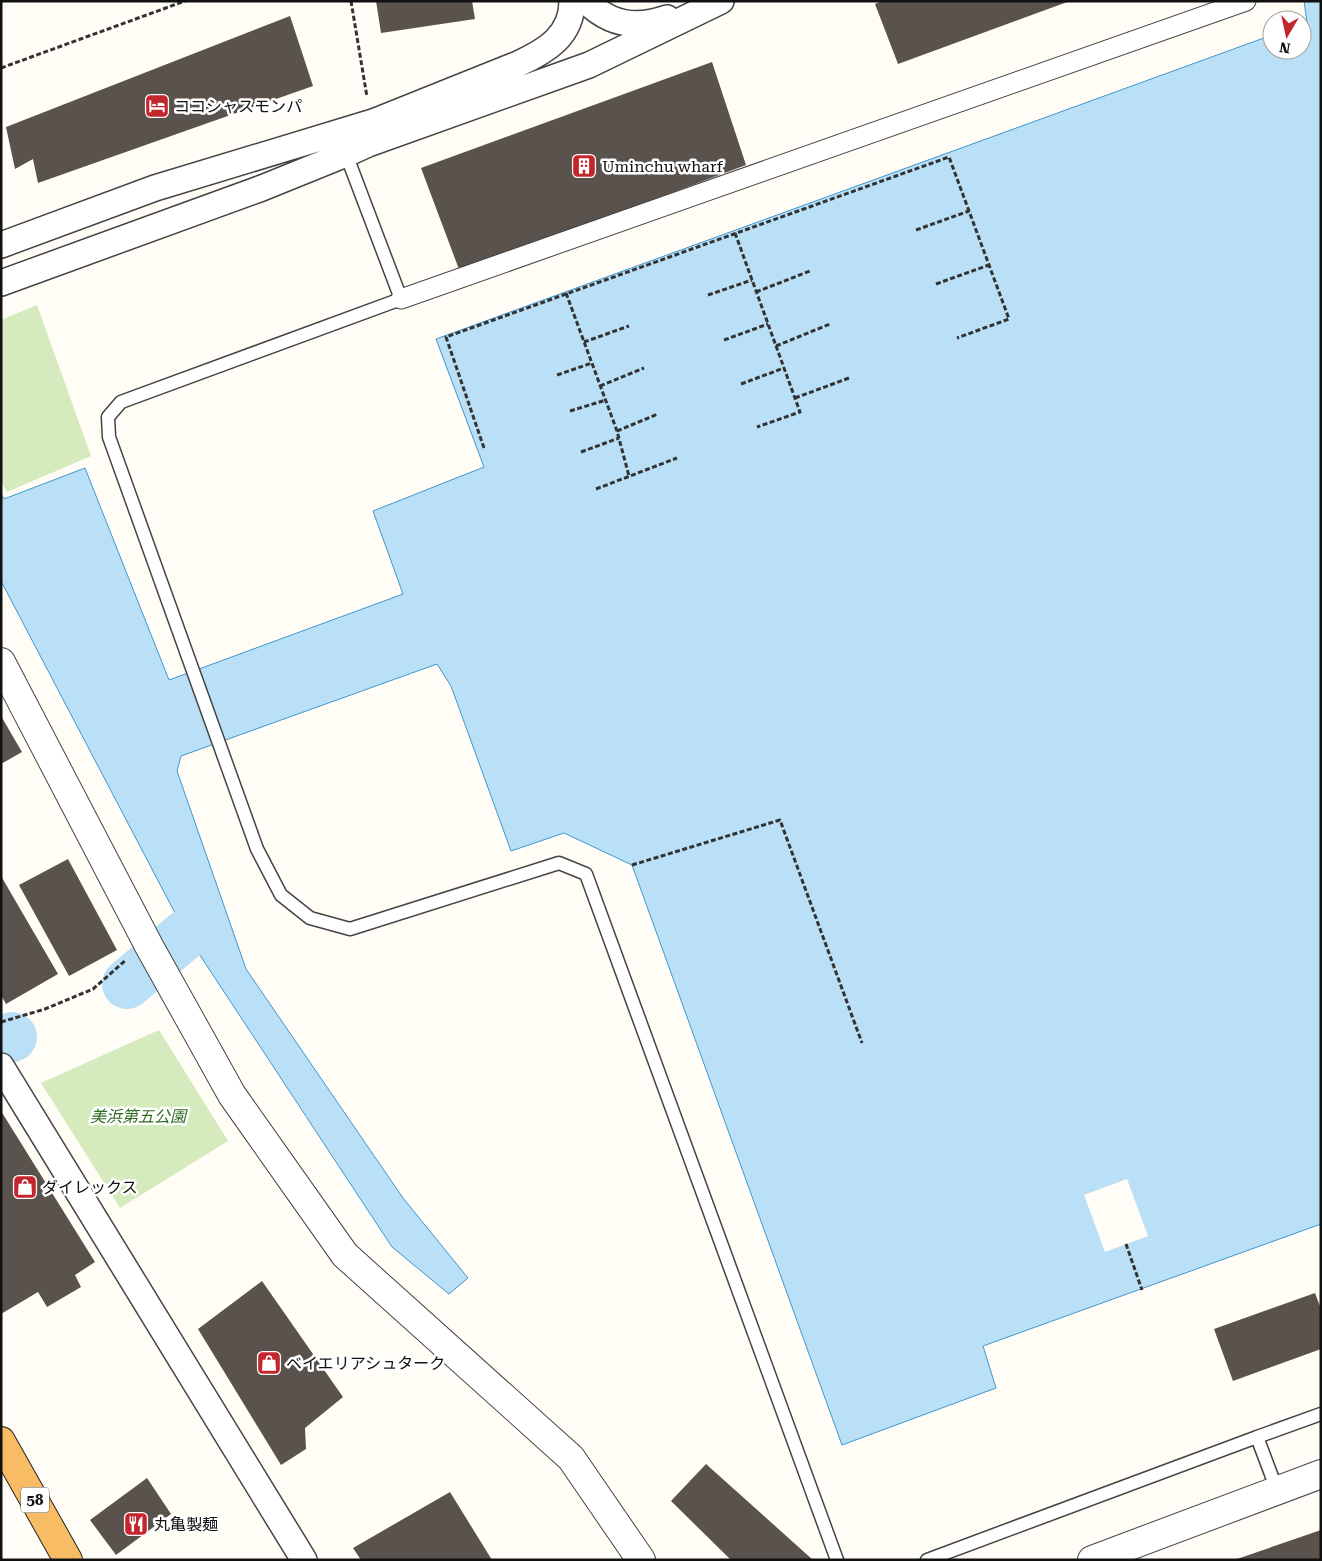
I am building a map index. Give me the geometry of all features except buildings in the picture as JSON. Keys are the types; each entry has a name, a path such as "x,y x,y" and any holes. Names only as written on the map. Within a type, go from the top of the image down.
{"highway":[{"name":"58","path":"1,1441 68,1560"}],"street":[{"path":"1,246 155,188 373,122 538,55 553,45 563,33 568,21 572,1"},
{"path":"586,1 608,19 639,24 654,23 716,1"},
{"path":"1,283 262,188 368,144 589,65 721,1"},
{"path":"401,299 1246,1"},
{"path":"1,662 148,944 232,1095 345,1255 571,1458 641,1560"},
{"path":"2,1066 304,1560"},
{"path":"1092,1560 1321,1474"}],"lane":[{"path":"346,154 401,299 121,402 108,416 109,437 257,849 281,895 310,918 350,929 559,863 586,874 836,1560"},
{"path":"926,1560 1321,1414"},
{"path":"1257,1437 1277,1490"}],"path":[{"path":"1,68 186,1"},
{"path":"351,1 373,122"},
{"path":"484,448 446,337 949,157 1009,320 957,338"},
{"path":"916,230 969,211"},
{"path":"735,234 800,412 757,427"},
{"path":"936,284 989,265"},
{"path":"756,292 810,271"},
{"path":"708,295 752,280"},
{"path":"566,293 617,431 629,476"},
{"path":"724,340 768,324"},
{"path":"776,346 830,324"},
{"path":"584,342 629,326"},
{"path":"557,375 592,363"},
{"path":"600,386 644,368"},
{"path":"742,384 784,368"},
{"path":"795,398 849,378"},
{"path":"570,411 606,400"},
{"path":"617,431 658,414"},
{"path":"581,452 619,438"},
{"path":"596,489 677,458"},
{"path":"632,865 780,820 862,1043"},
{"path":"1,1022 45,1009 93,989 148,944"},
{"path":"1126,1244 1142,1290"}],"green space":[{"path":"37,305 91,456 7,492 1,481 1,320"},
{"name":"美浜第五公園","path":"159,1030 228,1141 120,1208 41,1083"}],"water":[{"path":"1304,1 1321,1 1321,1224 983,1346 996,1388 842,1445 632,865 564,833 511,851 451,686 437,664 181,756 177,771 246,969 403,1198 468,1278 449,1294 392,1247 186,934 1,581 1,494 4,499 85,468 169,680 403,594 373,511 484,467 436,339 1262,39 1262,60 1312,60 1312,10 1305,10"}],"pier":[{"path":"1127,1179 1148,1236 1105,1252 1084,1195"}],"waterway":[{"path":"127,984 186,934"},
{"path":"1,1041 12,1037"}],"place":[{"name":"ココシャスモンパ","path":"157,106"},
{"name":"Uminchu wharf","path":"584,166"},
{"name":"ダイレックス","path":"25,1187"},
{"name":"ベイエリアシュターク","path":"269,1363"},
{"name":"丸亀製麺","path":"136,1524"}]}
